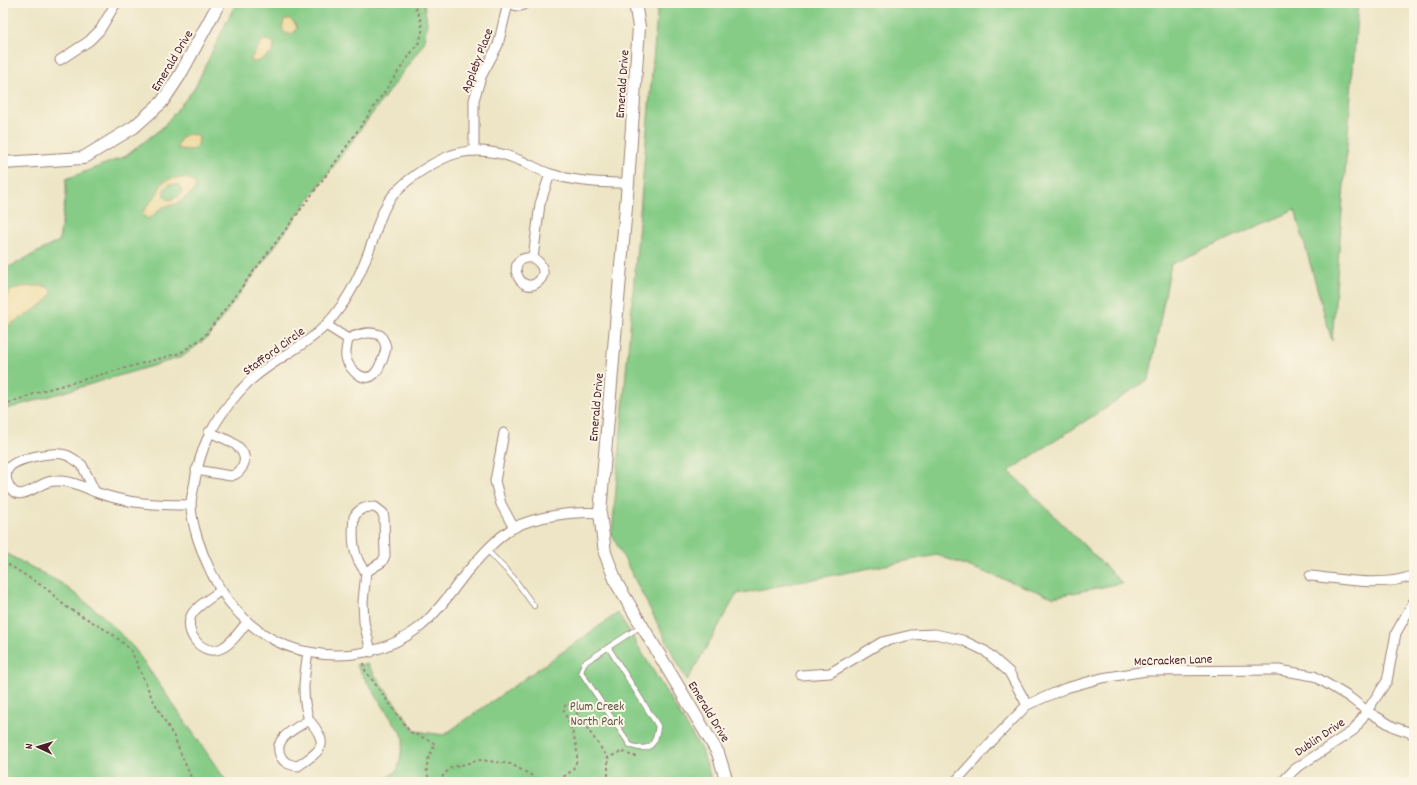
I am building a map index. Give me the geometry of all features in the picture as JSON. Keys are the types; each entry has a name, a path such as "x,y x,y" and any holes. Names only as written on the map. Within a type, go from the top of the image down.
{"street":[{"path":"60,60 89,41 100,30 116,3"},
{"name":"Emerald Drive","path":"3,164 82,158 134,127 162,102 180,75 219,3"},
{"name":"Appleby Place","path":"474,152 474,100 481,77 498,46 509,3 516,6 521,6 527,3"},
{"name":"Emerald Drive","path":"635,3 639,27 628,183 600,513 606,553 617,584 718,753 727,782"},
{"name":"Stafford Circle","path":"600,513 583,512 544,518 514,528 487,550 420,626 390,644 367,653 335,655 308,652 289,647 266,636 247,622 233,608 220,590 208,565 196,534 191,505 196,470 202,450 209,432 222,412 251,380 310,340 326,325 350,293 361,272 381,216 389,200 397,191 423,169 453,154 495,152 518,159 550,174 573,180 628,183"},
{"path":"533,258 540,204 550,174"},
{"path":"326,325 348,340"},
{"path":"370,332 380,334 387,345 386,351 376,373 368,377 361,377 349,366 346,358 348,340 356,335 370,332"},
{"path":"196,470 231,476 237,474 244,465 241,449 209,432"},
{"path":"504,434 495,481 501,504 514,528"},
{"path":"95,492 82,465 66,455 44,454 17,462 5,470 8,482 16,492 20,494 28,492 47,482 59,480 77,484 95,492 113,499 137,504 191,505"},
{"path":"366,572 382,562 385,556 383,513 375,507 362,508 354,517 354,554 366,572 363,602 367,653"},
{"path":"1310,576 1363,581 1394,582 1414,575"},
{"path":"220,590 198,607 192,614 189,626 194,638 203,647 209,650 216,650 222,648 230,642 247,622"},
{"name":"Dublin Drive","path":"1282,782 1294,769 1312,756 1354,730 1386,681 1396,633 1414,601"},
{"path":"801,676 830,673 882,642 910,635 936,634 962,640 985,651 1009,672 1027,705"},
{"path":"308,652 303,683 305,708 309,720 316,728 321,738 321,744 318,751 298,766 287,763 282,758 279,745 282,739 309,720"},
{"name":"McCracken Lane","path":"955,782 1027,705 1066,688 1102,678 1146,671 1279,670 1314,676 1394,727 1414,734"}],"lane":[{"path":"487,550 513,577 534,606"},
{"path":"608,647 658,726 654,742 646,748 639,749 630,745 581,672 584,663 608,647 642,625"}],"path":[{"path":"3,405 45,390 180,354 204,338 336,161 419,42 423,27 413,3"},
{"path":"3,561 47,589 65,606 111,633 130,650 152,698 174,737 193,782"},
{"path":"367,653 365,670 410,732 435,744 427,760 427,776 431,782"},
{"path":"553,782 556,782 572,770 578,759 575,738 563,708 568,703 608,758 608,782"},
{"path":"608,758 622,751 632,756 642,756"},
{"path":"438,782 450,768 480,760 511,764 543,782"}],"green space":[{"path":"236,3 424,3 427,22 424,43 208,337 182,357 3,410 3,270 59,241 66,195 66,179 126,156 162,128 194,89"},
{"path":"658,3 1358,3 1332,341 1295,210 1171,264 1149,379 1009,471 1122,583 1053,597 937,555 737,594 687,681 612,535"},
{"path":"3,552 61,583 102,615 134,648 227,782 3,782"},
{"name":"Plum Creek North Park","path":"618,613 702,751 712,782 380,782 398,770 404,738 356,665 367,664 415,731 444,735"}],"sand":[{"path":"290,19 296,25 297,28 293,34 287,34 282,28 284,20"},
{"path":"269,40 274,45 273,52 263,59 252,62 251,59 262,41"},
{"path":"188,134 199,137 198,145 193,150 179,149 177,146 181,138"},
{"path":"169,179 187,179 192,181 196,186 193,192 176,204 163,207 148,219 142,214 157,194 161,185","holes":["170,184 179,185 182,191 180,196 169,200 166,199 164,194 166,187"]},
{"path":"45,286 52,292 49,297 38,307 3,329 3,311 5,299 8,294 17,288"}]}
